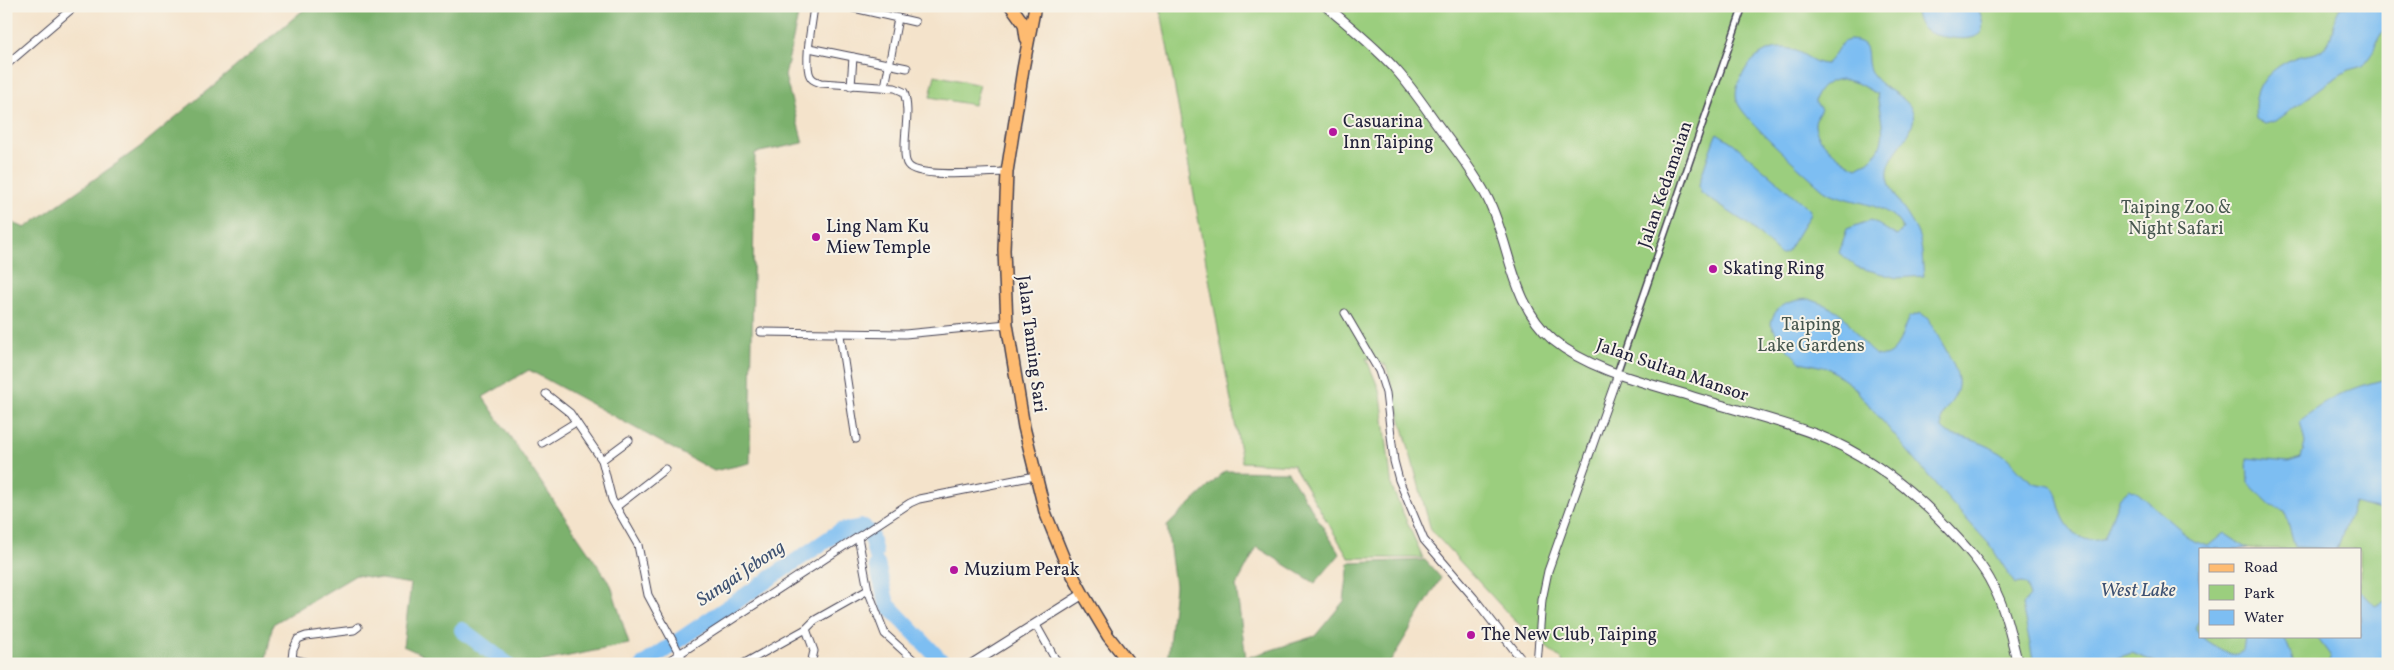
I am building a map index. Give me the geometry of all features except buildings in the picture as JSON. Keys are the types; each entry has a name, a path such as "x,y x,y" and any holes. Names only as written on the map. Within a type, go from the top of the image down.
{"main road":[{"path":"1011,6 1024,24 1027,47"},
{"name":"Jalan Taming Sari","path":"1035,6 1007,172 1004,250 1007,324 1024,427 1035,476 1058,545 1083,594 1108,636 1130,664"}],"street":[{"path":"6,65 75,6"},
{"path":"814,6 809,48 809,74 813,80 851,86 885,87 904,92 907,102 905,161 914,170 929,173 1007,172"},
{"path":"846,6 915,22"},
{"name":"Jalan Sultan Mansor","path":"1326,6 1370,44 1397,71 1472,170 1488,199 1500,228 1524,304 1538,324 1554,340 1572,353 1617,374 1818,435 1864,459 1898,482 1935,514 1980,565 1993,586 2004,613 2018,664"},
{"name":"Jalan Kedamaian","path":"1537,664 1542,600 1548,571 1743,6"},
{"path":"885,87 898,18"},
{"path":"809,48 907,68"},
{"path":"851,86 853,57"},
{"path":"1345,312 1379,371 1386,393 1398,480 1424,540 1474,598 1525,664"},
{"path":"761,332 840,335 905,334 1007,324"},
{"path":"840,335 856,439"},
{"path":"546,394 570,413 602,460 616,507 638,545 648,595 685,664"},
{"path":"542,443 576,422"},
{"path":"602,460 629,440"},
{"path":"616,507 665,468"},
{"path":"664,664 919,499 1035,476"},
{"path":"858,537 868,590 885,634 918,664"},
{"path":"743,664 806,629 815,620 868,590"},
{"path":"972,664 1083,594"},
{"path":"1036,625 1058,664"},
{"path":"314,664 292,661 293,650 298,640 306,636 354,630 358,627"},
{"path":"806,629 814,650 811,664"}],"green space":[{"path":"308,6 800,6 785,76 803,143 755,153 750,463 714,471 529,370 483,397 611,585 629,644 529,664 443,664 403,646 411,584 356,575 273,624 265,664 6,664 6,220 25,228 140,147"},
{"name":"Taiping Lake Gardens","path":"1160,6 2388,6 2388,664 1563,664 1562,660 1514,620 1431,530 1386,365 1366,358 1381,394 1392,488 1423,558 1349,558 1293,465 1242,462"},
{"path":"935,75 980,85 974,105 930,97"},
{"path":"1225,471 1288,472 1340,554 1315,583 1257,547 1236,586 1246,658 1315,636 1344,601 1349,563 1425,560 1441,578 1389,664 1167,664 1175,586 1167,526"}],"water":[{"path":"1915,6 1977,6 1983,23 1982,29 1976,36 1962,39 1932,34 1926,31 1919,23"},
{"path":"2341,6 2388,6 2388,27 2379,36 2373,52 2363,66 2348,70 2329,82 2276,121 2265,124 2256,119 2256,98 2263,82 2276,68 2284,63 2298,56 2320,51 2330,39 2336,14"},
{"path":"1849,40 1863,43 1866,47 1871,72 1877,80 1908,104 1913,112 1913,121 1909,133 1889,165 1888,177 1892,190 1920,239 1924,276 1897,278 1857,267 1839,253 1847,229 1871,220 1897,236 1903,230 1889,213 1824,190 1790,160 1750,120 1737,101 1739,82 1746,68 1764,52 1773,49 1789,49 1814,61 1826,64 1845,42","holes":["1842,79 1857,83 1877,94 1882,127 1882,137 1876,153 1857,168 1824,144 1819,137 1815,124 1821,109 1815,102 1816,97 1824,86"]},
{"path":"1717,133 1733,143 1810,210 1809,216 1787,252 1781,255 1749,225 1701,193 1700,182"},
{"name":"West Lake","path":"1809,299 1830,307 1841,314 1866,346 1873,353 1881,356 1889,354 1897,346 1909,317 1921,313 1928,319 1942,343 1958,379 1957,392 1943,415 1942,428 1951,435 1973,440 1994,449 2007,458 2031,481 2053,488 2066,523 2082,538 2096,540 2104,538 2120,497 2129,489 2138,493 2194,541 2208,546 2224,533 2246,548 2199,548 2199,620 2196,625 2196,630 2199,638 2204,638 2223,651 2237,654 2243,651 2245,638 2285,638 2295,664 2160,664 2132,653 2117,658 2110,664 2034,664 2022,605 2030,596 2026,585 2022,583 2015,584 1990,545 1948,499 1853,386 1828,368 1800,362 1783,345 1771,324 1776,312 1780,308 1790,302"},
{"path":"2388,379 2388,512 2354,503 2337,548 2295,547 2285,511 2272,506 2248,483 2247,458 2288,462 2301,458 2305,443 2300,421 2319,406 2341,394"},
{"path":"2362,592 2375,606 2388,600 2388,664 2327,664 2330,655 2317,638 2362,638"}],"waterway":[{"name":"Sungai Jebong","path":"644,664 840,531 864,527"},
{"name":"Sungai Jebong","path":"870,532 875,553"},
{"name":"Sungai Jebong","path":"877,564 887,604 944,664"},
{"name":"Sungai Jebong","path":"462,630 507,664"}],"place":[{"name":"Casuarina Inn Taiping","path":"1333,132"},
{"name":"Ling Nam Ku Miew Temple","path":"816,237"},
{"name":"Skating Ring","path":"1713,269"},
{"name":"Muzium Perak","path":"954,570"},
{"name":"The New Club, Taiping","path":"1471,635"}],"park label":[{"name":"Taiping Zoo & Night Safari","path":"2176,218"}]}
